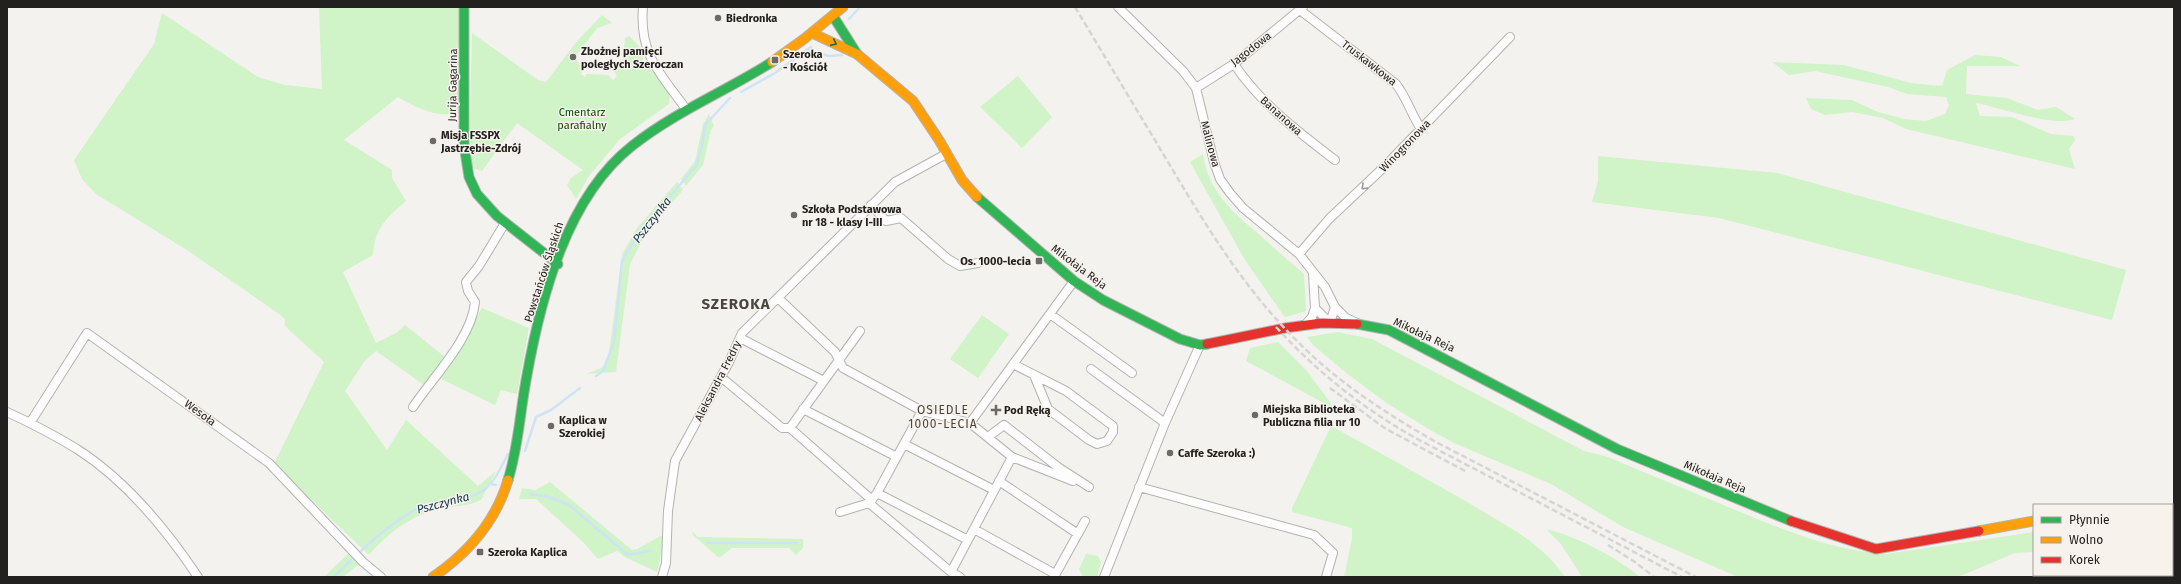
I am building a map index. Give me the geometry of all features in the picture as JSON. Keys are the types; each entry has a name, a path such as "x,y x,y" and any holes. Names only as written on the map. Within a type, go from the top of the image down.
{"street":[{"name":"Jurija Gagarina","path":"464,7 464,145 466,167 471,183 481,198 505,223 558,264"},
{"path":"643,7 642,17 647,53 686,109"},
{"name":"Powstańców Śląskich","path":"433,577 465,553 477,541 492,518 505,490 518,443 529,366 558,264 575,217 598,180 642,139 686,109 762,69 812,33 843,7"},
{"name":"Malinowa","path":"1118,7 1183,71 1196,88 1214,162 1223,184 1244,208 1299,254 1313,274 1325,287 1335,307"},
{"name":"Jagodowa","path":"1196,88 1234,64 1302,8"},
{"name":"Truskawkowa","path":"1302,8 1396,84 1405,95 1409,107 1421,129"},
{"name":"Mikołaja Reja","path":"833,16 856,54"},
{"name":"Mikołaja Reja","path":"812,33 856,54 913,101 939,140 962,180 984,204 1074,281 1103,300 1180,339 1200,345 1305,325 1330,323 1359,324 1389,330 1458,364 1617,449 1786,520 1876,549 2033,521"},
{"name":"Winogronowa","path":"1299,254 1329,219 1421,129 1510,37"},
{"name":"Bananowa","path":"1234,64 1253,90 1274,112 1335,160"},
{"name":"Aleksandra Fredry","path":"662,577 666,563 668,511 675,461 721,377 742,334 895,182 946,154"},
{"path":"871,206 886,221 901,218 948,259 960,266 978,263"},
{"path":"413,407 448,359 471,321 476,302 468,291 466,282 479,266 505,223"},
{"path":"1305,325 1312,317 1315,308 1313,274"},
{"path":"970,423 1074,281"},
{"path":"778,298 835,352 843,368 922,411 970,423 1012,457 1089,486 1058,467 1004,425 988,437"},
{"path":"1315,308 1330,323 1335,307 1346,318 1359,324"},
{"path":"1050,314 1132,373"},
{"path":"790,428 860,331"},
{"name":"Wesoła","path":"30,423 87,333 269,463 363,562 380,577"},
{"path":"740,338 824,380"},
{"path":"1104,577 1165,423 1200,345"},
{"path":"1013,364 1066,391 1113,426 1111,437 1102,444 1097,444 1089,440 1048,409 1034,376"},
{"path":"1091,369 1165,423"},
{"path":"721,377 782,428 790,428 873,499 951,572 960,577"},
{"path":"803,409 897,457"},
{"path":"840,512 873,499 922,411"},
{"path":"7,412 78,450 128,490 174,542 198,577"},
{"path":"904,444 994,490"},
{"path":"951,572 1012,457"},
{"path":"999,481 1078,534"},
{"path":"1139,487 1314,535 1333,553 1326,577"},
{"path":"873,499 968,540"},
{"path":"974,529 1055,576 1085,521"}],"green space":[{"path":"319,7 459,7 459,113 443,114 427,111 398,97 344,140 392,170 392,178 406,201 387,219 379,230 374,245 373,255 343,272 376,343 396,333 405,325 445,357 424,385 376,351 364,362 345,391 387,450 406,420 478,486 496,471 481,500 467,505 442,508 421,515 393,532 369,555 274,464 324,362 285,326 285,319 279,314 187,250 96,194 82,179 74,160 154,44 162,13 258,77 285,85 322,89"},
{"name":"Cmentarz parafialny","path":"602,15 612,23 597,28 575,58 583,70 581,74 585,77 587,74 608,75 613,80 617,76 614,71 623,58 625,38 629,36 639,46 644,61 670,95 669,104 620,139 589,176 576,199 567,185 571,178 583,170 517,123 482,171 472,168 469,153 472,33 538,80 546,82 577,41"},
{"path":"1975,55 2001,57 2020,66 1967,66 1966,94 2007,98 2038,110 2056,107 2075,119 2053,121 2040,119 1976,103 1980,116 2012,117 2051,134 2073,136 2075,140 2069,149 2075,169 1906,129 1883,118 1852,112 1825,115 1811,109 1806,98 1852,100 1878,112 1904,119 1926,121 1945,114 1949,105 1946,97 1907,94 1888,87 1815,71 1789,75 1772,62 1844,65 1911,83 1942,86 1947,70"},
{"path":"1018,76 1052,117 1022,148 980,107"},
{"path":"709,114 714,126 711,130 703,165 686,186 681,179 695,161 703,124"},
{"path":"1203,154 1210,179 1223,200 1240,218 1304,274 1306,311 1286,317 1284,316 1245,260 1190,162"},
{"path":"1598,156 1777,173 2126,270 2112,320 1719,218 1592,202 1598,181"},
{"path":"677,182 683,190 646,233 630,264 616,372 586,374 603,367 609,353 622,254 637,228"},
{"path":"482,308 529,328 517,394 501,390 495,405 439,378"},
{"path":"982,315 1009,334 978,378 950,359"},
{"path":"1338,332 1372,339 1584,451 1605,456 1761,521 1822,542 1864,552 1886,554 2033,532 2033,552 2015,553 1958,577 1738,577 1623,527 1551,484 1454,443 1432,431 1388,404 1345,372 1313,345 1307,337"},
{"path":"1278,342 1307,371 1335,409 1246,361 1250,348"},
{"path":"1331,426 1508,526 1533,543 1555,564 1565,577 1344,577 1352,539 1352,528 1292,512 1292,508"},
{"path":"550,482 632,550 637,549 666,533 657,572 625,557 617,551 598,559 582,541 536,499 519,499 522,488 535,490"},
{"path":"1546,529 1558,532 1595,548 1630,569 1640,577 1582,577 1561,544"},
{"path":"692,531 698,537 803,539 803,548 796,555 789,548 732,548 719,558 693,535"},
{"path":"349,553 359,564 343,577 324,577"},
{"path":"1086,554 1098,556 1101,562 1097,577 1083,577 1079,569"}],"waterway":[{"name":"Pszczynka","path":"849,19 860,7"},
{"name":"Pszczynka","path":"741,92 775,73 811,47"},
{"path":"806,50 829,56 842,55"},
{"name":"Pszczynka","path":"596,376 603,371 614,342 622,261 640,231 696,166 702,146 705,125 730,98"},
{"name":"Pszczynka","path":"525,451 536,417 551,410 580,388"},
{"name":"Pszczynka","path":"334,577 380,534 411,512 431,505 464,499 483,490 496,476 508,454"},
{"name":"Pszczynka","path":"491,484 496,485"},
{"path":"530,494 549,497 569,505 628,555 650,551"},
{"path":"708,543 797,543"}],"railway":[{"path":"1075,7 1210,231 1260,300 1314,358 1364,397 1436,442 1696,577"},
{"path":"1276,327 1326,375 1381,417 1421,441 1682,577"},
{"path":"1330,388 1386,429 1467,472"},
{"path":"1608,545 1635,562 1654,577"}],"traffic: fast":[{"path":"464,7 464,145 469,177 477,194 497,216 558,264"},
{"path":"833,16 857,54"},
{"path":"508,480 515,454 525,388 540,313 560,250 574,220 590,192 609,167 648,134 683,112 772,62"},
{"path":"977,197 1074,281 1103,300 1180,339 1200,345 1207,344"},
{"path":"1357,324 1389,330 1617,449 1791,521"}],"traffic: slow":[{"path":"772,62 804,39 843,7"},
{"path":"812,33 857,54 913,101 939,140 962,180 977,197"},
{"path":"433,577 446,568 469,547 479,535 496,509 508,480"},
{"path":"1979,531 2033,521"}],"traffic: jam":[{"path":"1207,344 1285,328 1322,323 1357,324"},
{"path":"1791,521 1876,549 1979,531"}],"place":[{"name":"Biedronka","path":"718,18"},
{"name":"Zbożnej pamięci poległych Szeroczan","path":"573,57"},
{"name":"Szeroka - Kościół","path":"775,60"},
{"name":"Misja FSSPX Jastrzębie-Zdrój","path":"433,141"},
{"name":"Szkoła Podstawowa nr 18 - klasy I-III","path":"794,215"},
{"name":"Os. 1000-lecia","path":"1039,261"},
{"name":"Pod Ręką","path":"996,410"},
{"name":"Miejska Biblioteka Publiczna filia nr 10","path":"1255,415"},
{"name":"Kaplica w Szerokiej","path":"551,426"},
{"name":"Caffe Szeroka :)","path":"1170,453"},
{"name":"Szeroka Kaplica","path":"480,552"}],"district":[{"name":"SZEROKA","path":"736,304"},
{"name":"OSIEDLE 1000-LECIA","path":"943,417"}]}
